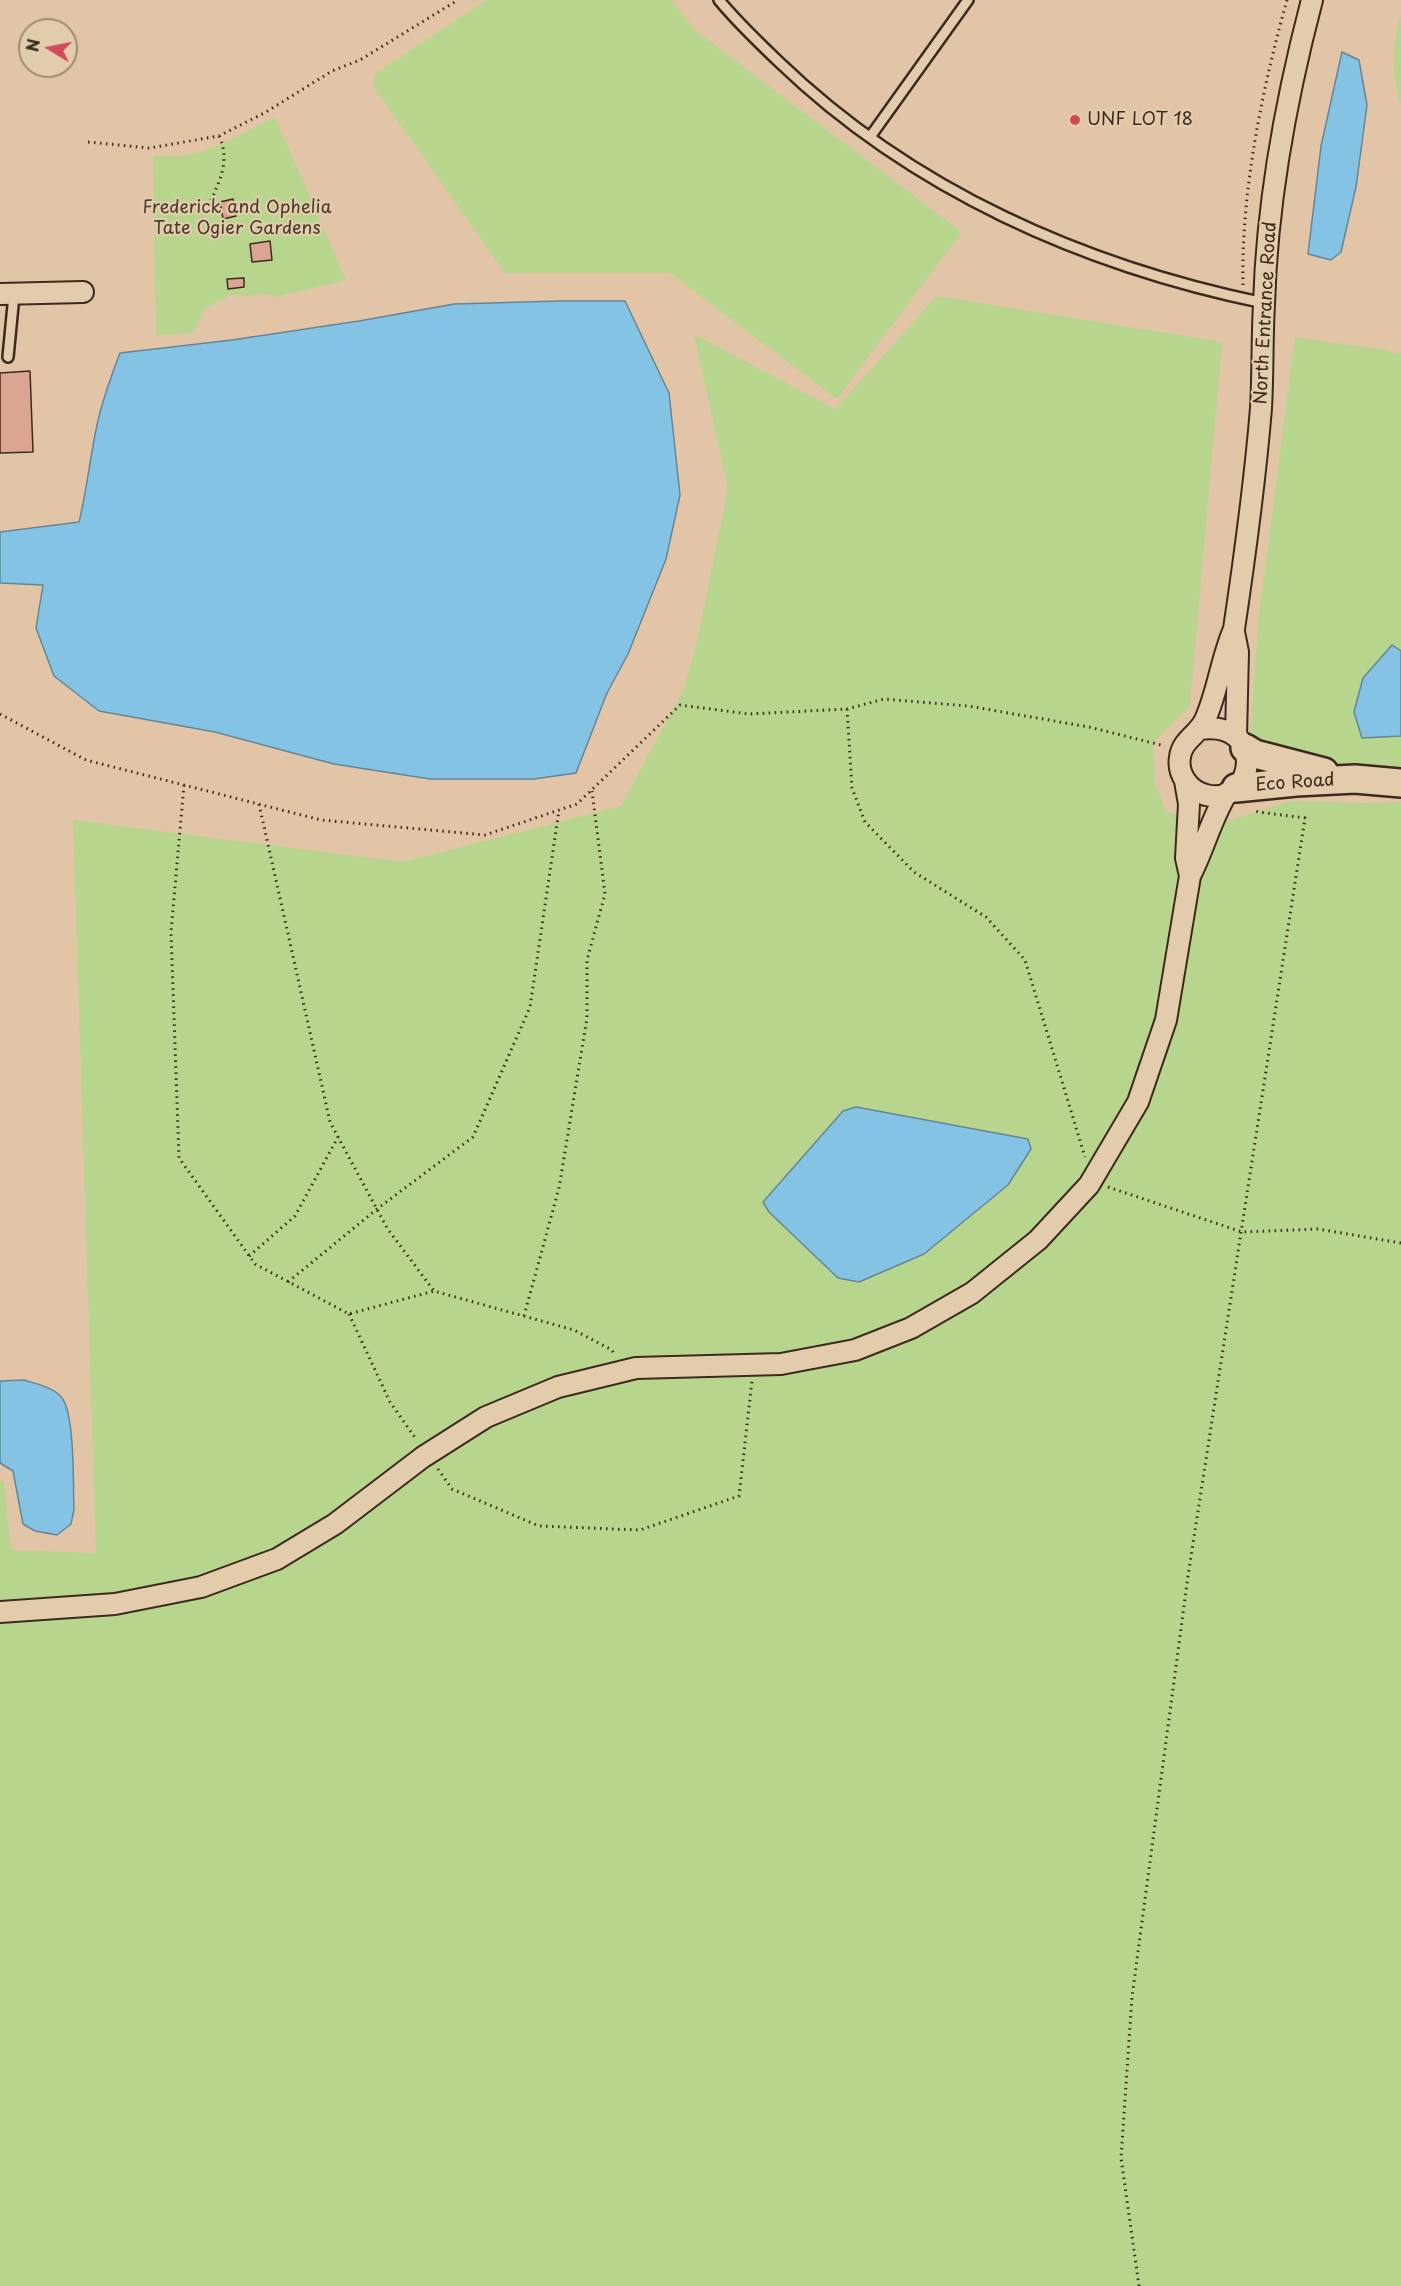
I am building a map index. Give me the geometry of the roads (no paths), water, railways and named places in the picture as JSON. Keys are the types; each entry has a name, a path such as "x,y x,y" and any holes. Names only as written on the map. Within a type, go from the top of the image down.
{"street":[{"name":"North Entrance Road","path":"1234,629 1256,460 1264,360 1263,303 1276,172 1286,110 1312,0"},
{"path":"7,295 84,292"},
{"path":"1190,876 1186,858 1189,804 1179,758 1188,739 1200,729 1214,697 1225,650 1234,629"},
{"path":"0,1612 115,1604 201,1587 277,1560 335,1524 427,1454 486,1417 558,1387 636,1368 782,1364 855,1350 911,1328 972,1293 1038,1240 1092,1181 1138,1102 1166,1020 1190,876 1218,808 1243,779 1247,767 1240,742 1238,652 1234,629"},
{"path":"1200,729 1214,727 1226,730 1240,742"},
{"name":"Eco Road","path":"1240,742 1256,754 1355,779"},
{"name":"Eco Road","path":"1231,791 1285,783 1355,779 1401,783"},
{"path":"1185,781 1193,789 1206,795 1218,796 1231,791"}],"lane":[{"path":"719,0 809,91 870,137 936,181 1054,241 1108,261 1263,303"},
{"path":"870,137 968,0"},
{"path":"7,295 8,357"}],"water":[{"path":"1342,52 1359,60 1367,105 1356,187 1341,252 1331,260 1308,254 1321,146"},
{"path":"625,301 669,393 680,495 666,559 628,654 607,693 576,773 534,779 430,779 334,764 215,732 99,711 54,676 36,628 43,585 0,583 0,532 79,522 99,416 120,353 232,340 454,304"},
{"path":"1392,645 1401,651 1401,736 1362,738 1354,712 1363,678"},
{"path":"856,1107 1028,1139 1031,1149 1008,1185 924,1254 859,1282 838,1278 769,1212 763,1202 843,1111"},
{"path":"24,1380 44,1386 59,1394 69,1419 74,1510 71,1524 57,1535 35,1531 23,1524 13,1471 0,1463 0,1381"}],"place":[{"name":"UNF LOT 18","path":"1075,120"}],"park label":[{"name":"Frederick and Ophelia Tate Ogier Gardens","path":"237,218"}]}
